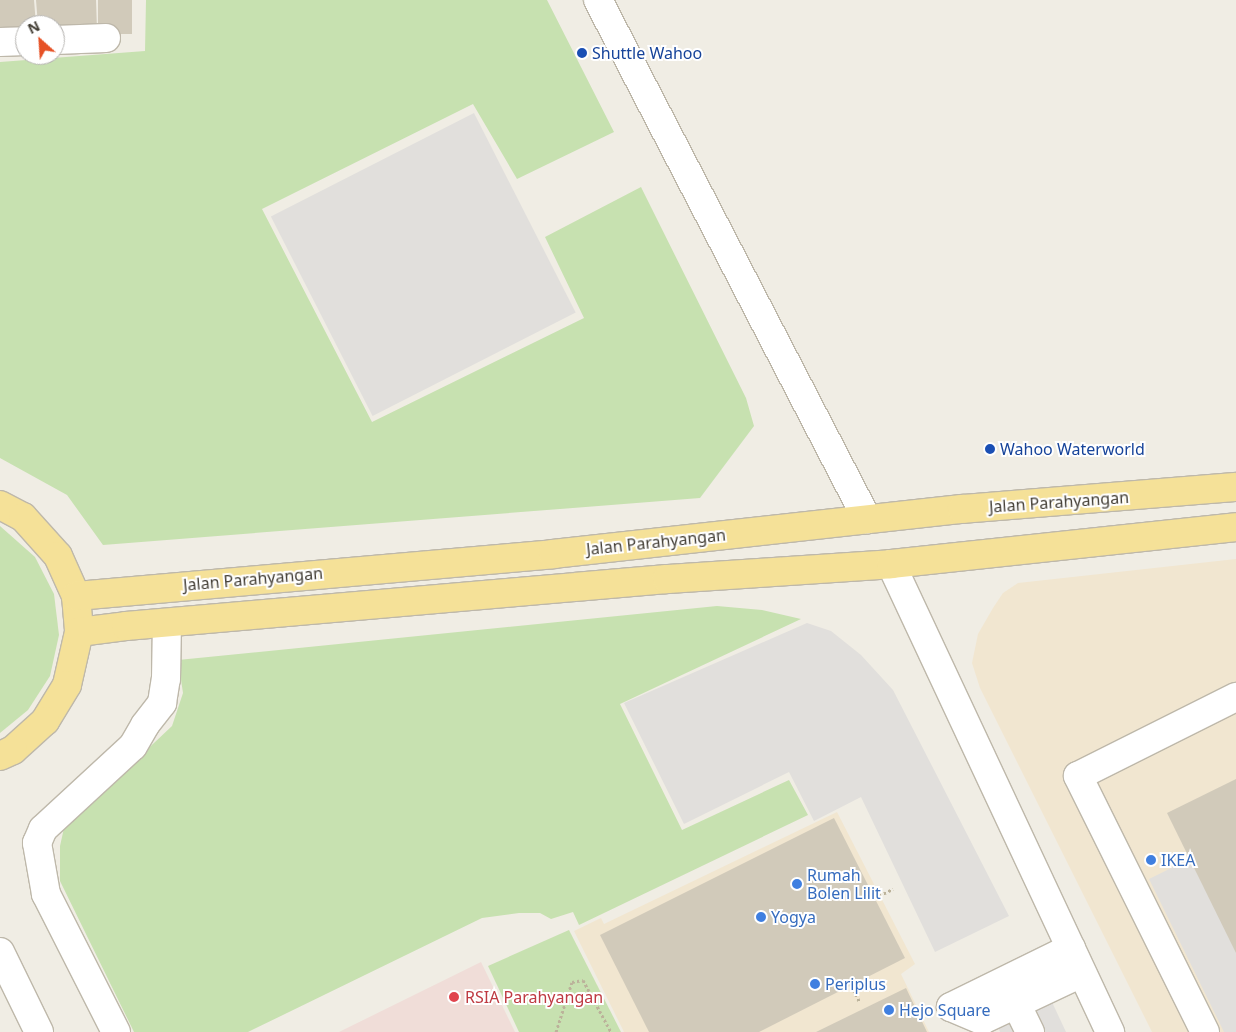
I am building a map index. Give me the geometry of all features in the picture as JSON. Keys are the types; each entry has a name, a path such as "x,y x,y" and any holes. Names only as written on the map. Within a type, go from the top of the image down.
{"main road":[{"name":"Jalan Parahyangan","path":"76,596 553,554 867,519 1236,488"},
{"path":"0,505 23,517 58,556 76,596 79,632 67,684 45,721 13,750 0,756"},
{"path":"79,632 667,579 892,564 1236,527"}],"street":[{"path":"598,0 867,519"},
{"path":"65,40 106,38"},
{"path":"0,42 15,41"},
{"path":"892,564 1110,1032"},
{"path":"116,1032 46,894 37,843 43,829 133,746 145,725 162,703 166,679 167,623"},
{"path":"1205,1032 1078,776 1236,697"},
{"path":"1011,993 1071,948"},
{"path":"0,952 39,1032"},
{"path":"985,1026 951,1007 1011,993 1082,973"},
{"path":"1011,993 1030,1032"}],"path":[{"path":"875,898 893,889"},
{"path":"556,1032 572,982 583,980 611,1032"},
{"path":"851,985 859,1001"}],"shaded area":[{"path":"474,113 576,313 373,416 271,217"},
{"name":"IKEA","path":"1236,559 1236,1032 1152,1032 980,688 972,663 978,634 1003,593 1018,583"},
{"path":"807,623 831,631 861,655 893,690 1009,916 935,952 861,797 814,821 789,772 684,824 624,703"},
{"name":"Yogya","path":"837,812 915,964 901,974 929,1032 624,1032 574,931 601,918 604,924"},
{"name":"IKEA","path":"1236,836 1236,1032 1224,1032 1149,879"},
{"name":"RSIA Parahyangan","path":"481,962 515,1032 339,1032"},
{"path":"1051,1000 1066,1032 1000,1032 998,1027"}],"green space":[{"path":"146,0 547,0 614,132 517,179 473,104 262,209 372,422 584,318 545,237 641,187 746,398 754,426 700,498 103,545 67,495 0,458 0,62 15,61 15,65 65,65 65,57 145,51"},
{"path":"0,526 35,557 54,594 59,635 50,676 28,710 0,733"},
{"path":"717,606 762,610 801,619 620,704 682,830 789,780 808,815 579,925 573,912 551,919 540,913 519,913 482,918 248,1032 134,1032 60,881 60,846 64,828 172,726 183,693 178,660"},
{"path":"569,930 621,1032 519,1032 488,966"}],"building":[{"path":"0,0 34,0 35,15 15,15 15,33 0,35"},
{"path":"36,0 96,0 97,30 65,32 65,15 37,15"},
{"path":"98,0 132,0 132,34 98,34"},
{"path":"1236,779 1236,953 1167,813"},
{"name":"Yogya","path":"834,818 905,958 759,1032 649,1032 600,935"},
{"name":"Hejo Square","path":"906,988 927,1032 816,1032"}],"place":[{"name":"Shuttle Wahoo","path":"582,53"},
{"name":"Wahoo Waterworld","path":"990,449"},
{"name":"IKEA","path":"1151,860"},
{"name":"Rumah Bolen Lilit","path":"797,884"},
{"name":"Yogya","path":"761,917"},
{"name":"Periplus","path":"815,984"},
{"name":"RSIA Parahyangan","path":"454,997"},
{"name":"Hejo Square","path":"889,1010"}]}
